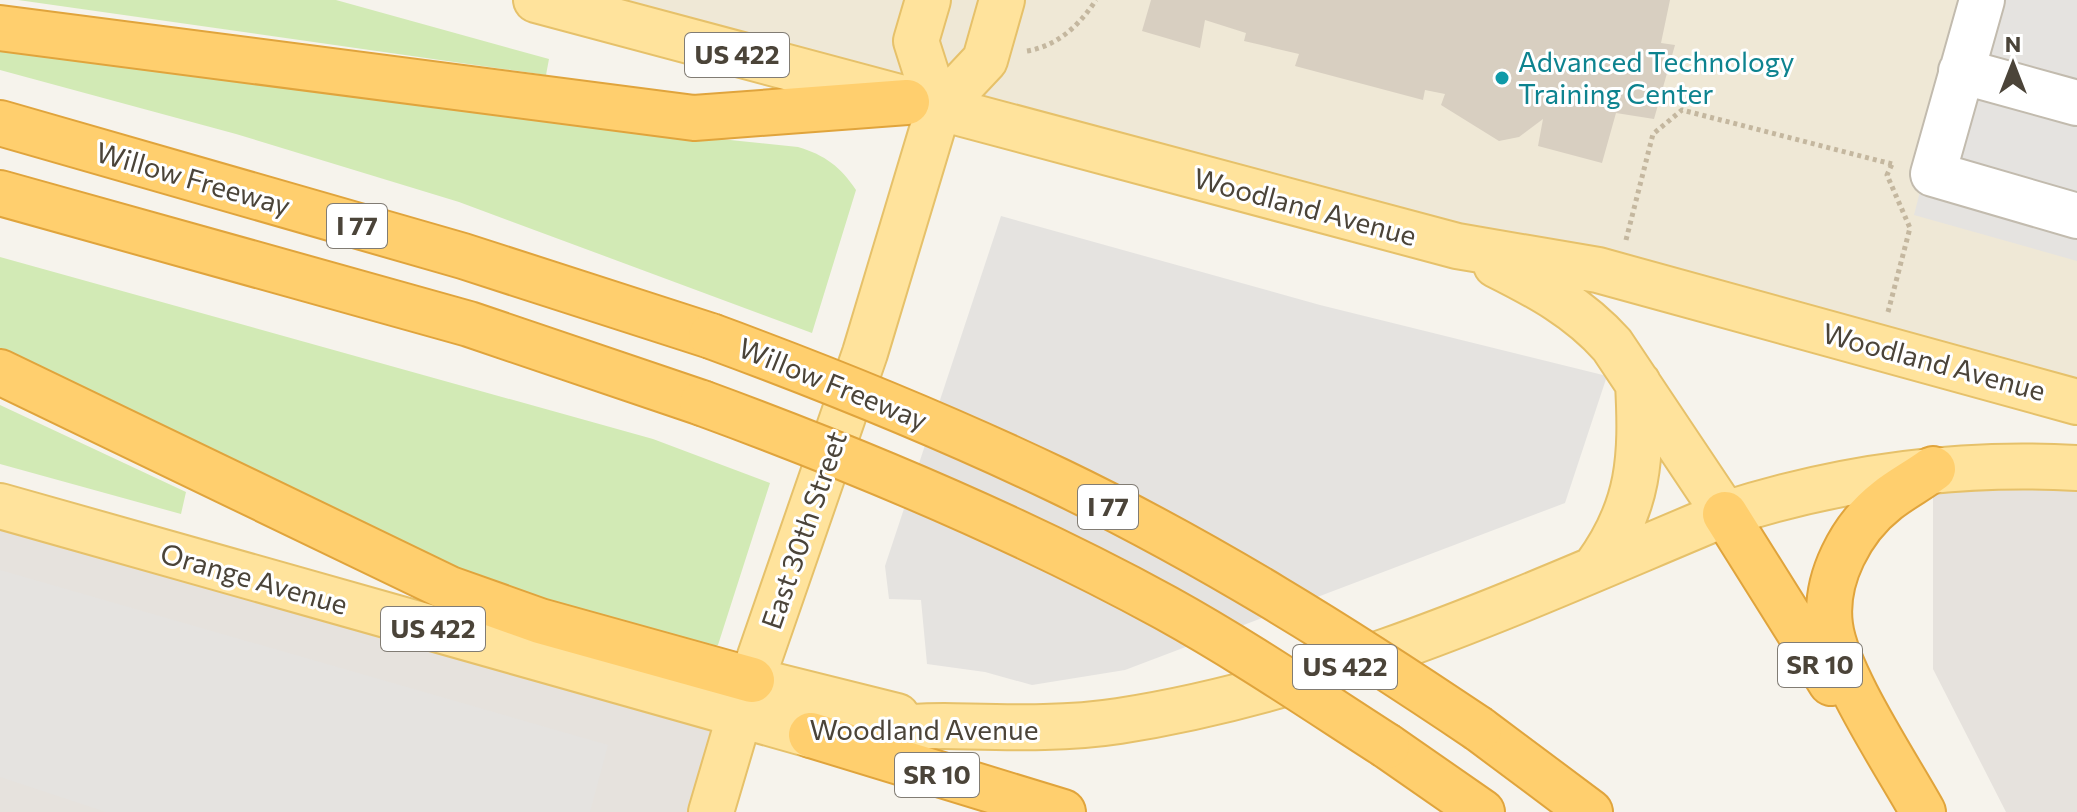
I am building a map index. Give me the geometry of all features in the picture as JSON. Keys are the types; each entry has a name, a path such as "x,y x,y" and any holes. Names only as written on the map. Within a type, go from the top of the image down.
{"highway":[{"path":"0,28 694,118 922,106"},
{"name":"Willow Freeway","path":"0,123 463,256 711,336 817,375 1058,481 1279,600 1479,729 1590,812"},
{"name":"I 77","path":"0,193 469,324 813,443 938,497 1125,587 1272,672 1482,812"},
{"path":"0,372 450,589 746,697"},
{"path":"1923,812 1843,666 1830,628 1828,608 1836,573 1853,539 1885,502 1933,469"},
{"name":"SR 10","path":"1725,514 1843,701 1923,812"},
{"name":"SR 10","path":"811,735 1063,812"}],"main road":[{"name":"Woodland Avenue","path":"536,0 922,106 1457,246 1598,270 2077,402"},
{"path":"922,106 916,41 928,0"},
{"name":"East 30th Street","path":"711,812 746,697 865,353 922,106 985,60 1002,0"},
{"name":"SR 10","path":"1457,246 1571,306 1612,345 1725,514"},
{"path":"1595,568 1617,538 1634,487 1640,429 1638,383"},
{"name":"Woodland Avenue","path":"746,697 811,735 943,726 1054,728 1116,722 1241,699 1364,661 1725,514 1838,483 1933,469 2024,465 2077,468"},
{"name":"Orange Avenue","path":"0,506 746,697"},
{"path":"746,697 943,726"}],"lane":[{"path":"1982,0 1933,174 2077,216"},
{"path":"1961,71 2077,103"}],"path":[{"path":"1018,52 1048,48 1070,31 1096,0"},
{"path":"1626,241 1653,134 1682,110 1892,164"}],"shaded area":[{"path":"536,0 2077,0 2077,402"},
{"path":"1969,0 2077,0 2077,261 1914,215"},
{"path":"1001,216 1320,305 1607,376 1565,503 1125,670 1032,685 985,672 927,664 921,600 889,599 885,566"},
{"path":"2077,468 2077,812 2006,812 1933,669 1933,469"},
{"path":"0,506 740,714 712,812 0,812"},
{"path":"0,570 608,745 590,812 106,812 0,777"}],"green space":[{"path":"18,0 336,0 549,59 546,75"},
{"path":"0,44 663,133 798,147 832,163 856,190 812,333 459,202 236,134 0,70"},
{"path":"0,257 653,439 770,483 718,645 704,651 489,592 0,353"},
{"path":"0,405 186,492 181,514 0,464"}],"building":[{"name":"Advanced Technology Training Center","path":"1151,0 1670,0 1661,43 1675,45 1654,119 1616,113 1602,163 1538,146 1543,119 1519,137 1499,141 1441,105 1445,94 1425,90 1423,100 1295,66 1299,54 1244,41 1246,33 1205,20 1200,48 1142,31"}],"place":[{"name":"Advanced Technology Training Center","path":"1502,78"}]}
